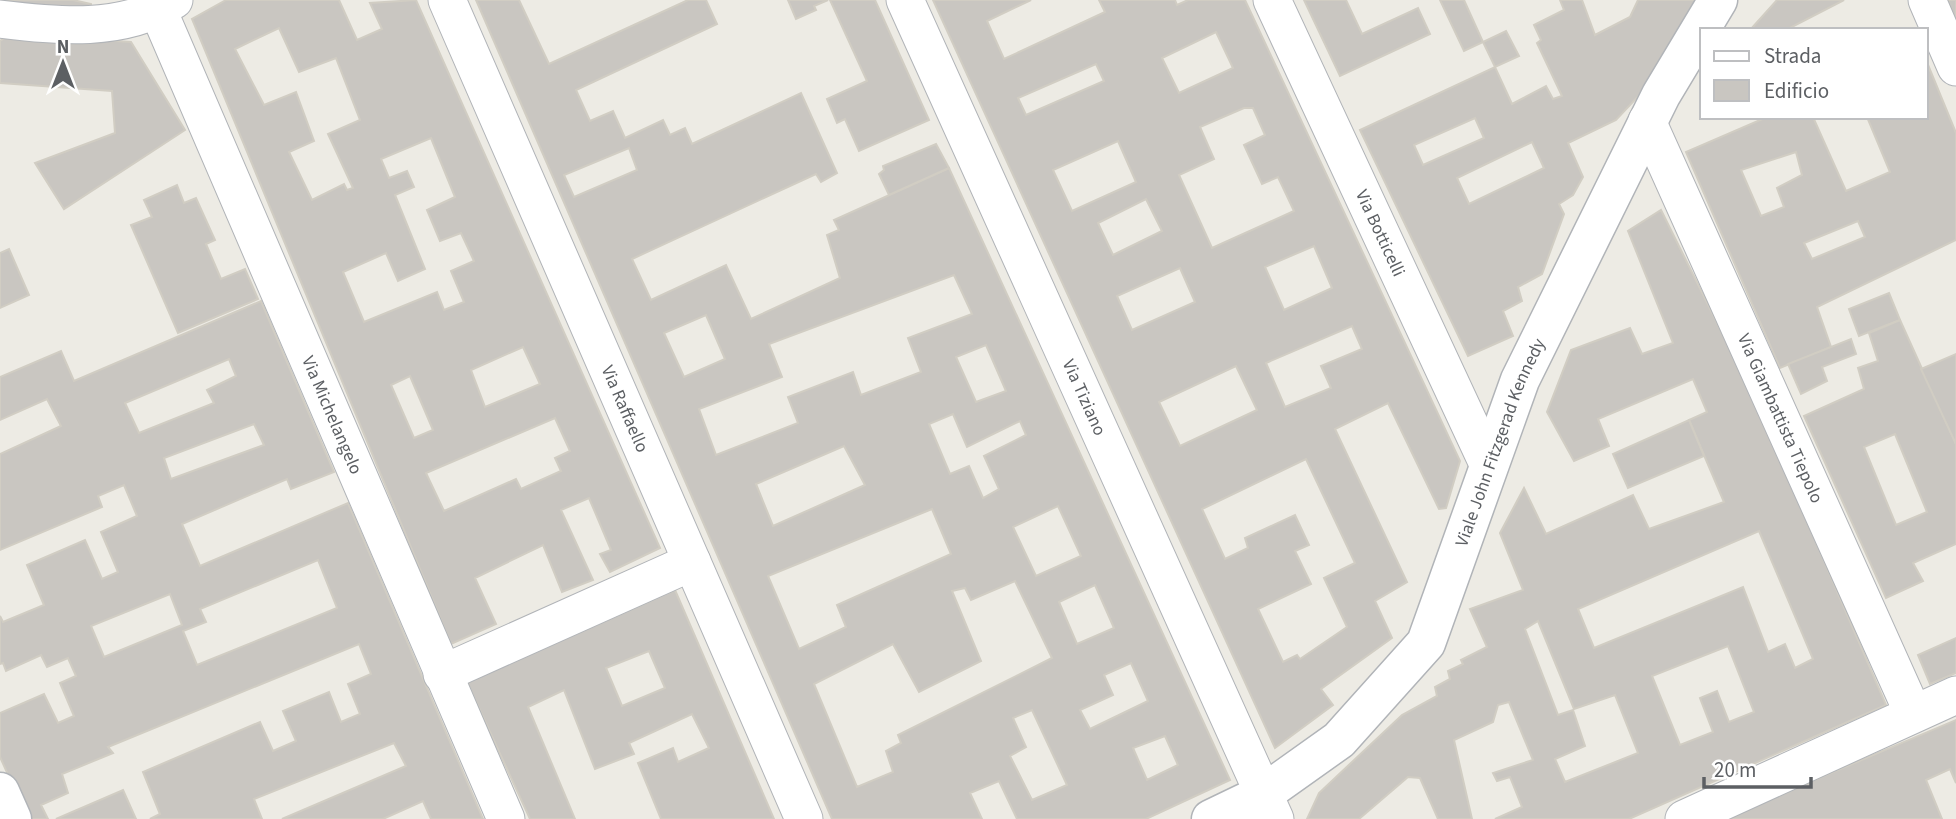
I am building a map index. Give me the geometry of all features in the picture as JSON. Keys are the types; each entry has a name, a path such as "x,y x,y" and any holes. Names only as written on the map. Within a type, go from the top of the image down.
{"street":[{"name":"Via Raffaello","path":"447,0 804,819"},
{"name":"Via Tiziano","path":"905,0 1269,807"},
{"name":"Via Botticelli","path":"1272,0 1489,466"},
{"name":"Viale John Fitzgerad Kennedy","path":"1702,28 1718,0"},
{"path":"1927,0 1956,67"},
{"path":"0,19 92,26 166,5"},
{"name":"Via Michelangelo","path":"166,5 442,674 506,819"},
{"name":"Viale John Fitzgerad Kennedy","path":"1211,819 1269,807 1339,740 1426,643 1520,380 1647,121 1700,31"},
{"name":"Via Giambattista Tiepolo","path":"1647,121 1913,713"},
{"path":"442,674 692,562"},
{"path":"1684,819 1956,695"},
{"path":"0,792 12,819"}],"building":[{"path":"0,0 73,0 91,4 91,18 0,7"},
{"path":"226,0 339,0 357,40 382,29 370,3 416,0 660,548 610,572 600,554 611,550 589,498 561,510 593,580 562,592 543,545 475,578 496,624 451,644 192,19","holes":["279,28 299,72 336,58 360,120 328,134 353,188 347,190 344,184 312,200 289,152 314,141 296,92 264,105 235,49","431,138 455,197 427,210 440,241 461,233 474,261 451,271 464,302 444,310 437,292 364,322 343,272 386,253 398,281 425,269 395,195 414,187 407,171 389,178 381,159","523,347 540,384 485,407 471,370","410,376 433,430 414,438 391,385","555,418 570,451 555,458 561,471 521,489 516,479 444,511 426,473"]},
{"path":"476,0 519,0 549,64 688,0 706,0 717,24 576,90 590,121 613,111 625,138 663,120 670,135 685,128 692,144 801,93 837,173 821,182 816,174 632,259 651,300 726,265 751,319 840,278 827,235 839,230 834,220 949,168 1230,780 1146,819 1017,819 999,781 970,793 982,819 832,819","holes":["629,148 637,170 574,197 564,175","954,275 972,314 908,338 921,372 861,395 853,372 788,397 798,423 716,455 699,409 782,377 769,344","706,315 725,359 684,377 664,333","986,345 1006,391 976,402 956,357","953,414 967,447 1020,421 1026,435 984,456 999,489 983,498 969,466 950,474 929,424","844,446 865,485 773,526 756,484","1058,506 1081,556 1036,576 1013,527","932,509 951,554 837,605 846,627 799,649 768,576","1015,581 1052,658 898,735 901,743 886,751 893,772 857,787 814,684 893,644 919,692 981,661 952,591 965,588 971,600","1095,585 1114,628 1077,644 1059,602","1131,663 1148,701 1090,729 1080,710 1113,695 1104,675","1032,710 1067,785 1032,800 1010,756 1026,747 1013,718","1165,736 1178,765 1147,780 1133,748"]},
{"path":"788,0 828,0 814,6 816,10 796,19"},
{"path":"830,0 875,0 929,120 859,151 845,119 837,123 827,99 867,81"},
{"path":"933,0 1031,0 987,21 1004,59 1105,12 1099,0 1175,0 1177,5 1188,0 1245,0 1460,461 1446,508 1439,509 1388,403 1335,429 1407,582 1375,601 1392,638 1321,689 1333,705 1275,748","holes":["1216,32 1233,68 1179,93 1162,58","1096,64 1104,81 1026,115 1018,98","1244,108 1253,108 1265,135 1244,145 1262,184 1278,177 1294,211 1212,248 1179,175 1214,159 1200,127","1118,141 1136,182 1072,211 1053,170","1146,199 1162,231 1113,255 1098,223","1314,246 1332,288 1284,310 1265,267","1180,268 1195,302 1132,330 1117,296","1352,326 1362,349 1321,366 1331,388 1285,407 1266,363","1236,366 1257,410 1180,446 1159,402","1306,459 1355,563 1324,578 1347,627 1300,659 1297,655 1283,662 1258,609 1311,584 1295,551 1309,545 1295,515 1245,538 1248,548 1225,559 1202,509"]},
{"path":"1304,0 1346,0 1362,34 1418,8 1430,34 1340,76"},
{"path":"1440,0 1464,0 1483,42 1464,51"},
{"path":"1560,0 1582,0 1595,35 1630,17 1638,0 1699,0 1647,87 1616,120 1568,143 1583,177 1573,195 1559,204 1564,214 1542,274 1518,287 1522,301 1503,311 1513,336 1468,356 1360,130 1495,67 1512,104 1546,86 1553,99 1562,96 1537,43 1541,40 1534,25 1564,10","holes":["1475,118 1484,138 1423,165 1414,145","1532,142 1544,168 1469,204 1457,178"]},
{"path":"1777,0 1844,0 1790,28 1752,28"},
{"path":"1940,0 1956,0 1956,37"},
{"path":"1506,31 1519,56 1495,67 1483,42"},
{"path":"11,34 131,42 185,130 64,209 35,163 115,133 112,91 0,83 0,41"},
{"path":"1928,65 1956,133 1956,240 1817,307 1831,347 1780,368 1686,152 1762,119 1814,119 1846,191 1890,172 1868,119 1928,119","holes":["1796,152 1802,175 1777,188 1784,207 1761,216 1741,170","1858,221 1865,237 1812,259 1804,243"]},
{"path":"936,144 949,168 889,195 879,174 884,170 883,166"},
{"path":"177,185 184,203 196,198 215,240 206,244 221,279 245,269 258,299 178,333 131,225 152,217 144,200"},
{"path":"1661,210 1751,391 1886,705 1629,819 1495,819 1522,807 1510,777 1497,781 1493,773 1533,760 1509,702 1498,705 1493,722 1454,740 1472,819 1438,819 1420,778 1408,777 1359,819 1307,819 1319,793 1402,715 1437,696 1435,687 1450,679 1448,671 1463,664 1461,660 1487,647 1470,609 1523,590 1500,533 1524,488 1546,534 1633,495 1649,529 1724,502 1689,420 1707,412 1693,379 1598,419 1609,446 1574,461 1547,412 1571,350 1630,328 1642,354 1673,343 1628,231","holes":["1759,531 1813,659 1795,668 1785,644 1768,652 1743,587 1594,648 1578,609","1538,621 1574,709 1615,695 1638,753 1565,782 1555,759 1585,746 1573,710 1558,715 1525,629","1728,646 1754,712 1729,722 1717,691 1700,698 1713,732 1680,745 1652,676"]},
{"path":"9,249 29,295 0,308 0,253"},
{"path":"1889,293 1900,320 1859,336 1849,309"},
{"path":"261,301 334,472 291,489 287,479 182,524 200,566 348,503 483,819 431,819 423,801 383,819 282,819 406,766 394,743 254,799 262,819 150,819 160,814 143,772 260,722 273,751 296,741 283,711 329,692 341,722 360,714 348,684 371,674 359,644 108,747 113,753 62,774 68,793 41,805 48,819 28,819 0,757 0,713 44,694 58,723 74,716 60,683 76,676 68,658 47,667 41,655 6,671 3,663 0,664 0,616 3,622 44,605 27,565 85,540 102,579 118,572 101,532 137,516 124,485 98,496 102,507 0,550 0,454 61,426 47,399 0,420 0,377 61,351 74,381","holes":["229,359 236,376 207,390 214,403 139,433 125,403","254,424 264,445 171,479 164,458","318,560 337,608 197,665 183,631 206,622 200,609","170,594 182,625 104,657 91,626"]},
{"path":"1900,320 1956,444 1956,544 1913,563 1923,581 1886,598 1804,416 1864,389 1858,368 1878,361 1869,333","holes":["1895,434 1927,512 1896,525 1864,447"]},
{"path":"1851,339 1856,354 1822,367 1827,381 1801,394 1788,364"},
{"path":"1956,354 1956,444 1921,369"},
{"path":"1689,420 1704,456 1628,488 1613,454"},
{"path":"675,590 774,819 661,819 638,763 673,748 678,762 709,748 692,714 629,743 634,754 595,769 564,690 528,707 575,819 530,819 467,682","holes":["649,651 665,688 622,706 606,668"]},
{"path":"1956,638 1956,673 1930,684 1918,655"},
{"path":"1956,720 1956,783 1950,769 1926,780 1942,819 1722,819"},
{"path":"123,790 136,819 56,819"}]}
